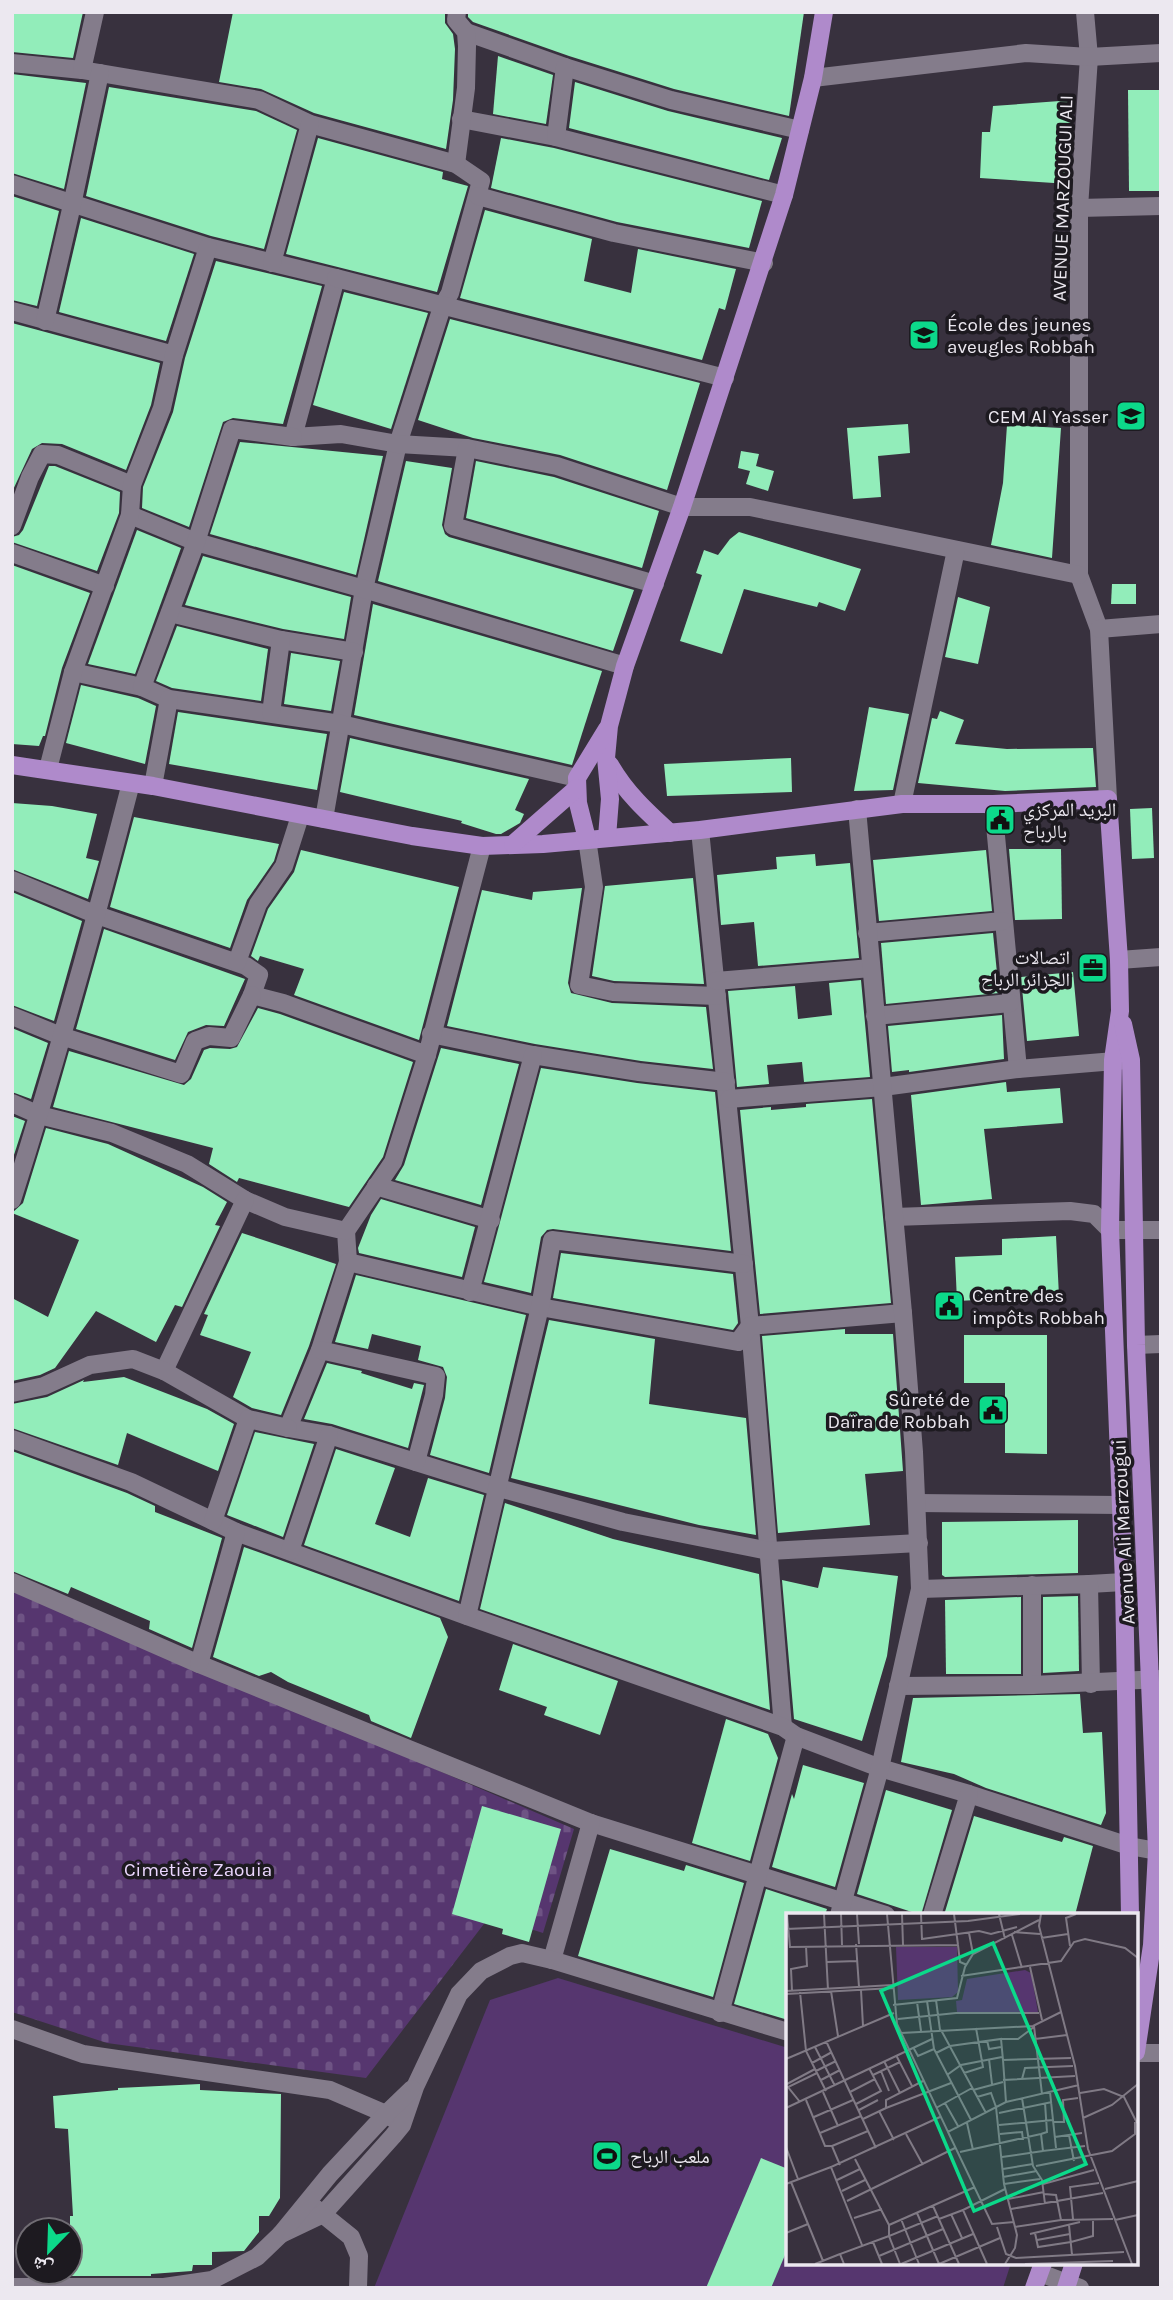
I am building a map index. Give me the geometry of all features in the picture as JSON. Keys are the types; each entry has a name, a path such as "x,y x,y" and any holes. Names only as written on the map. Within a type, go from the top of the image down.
{"main road":[{"path":"607,836 610,799 606,758 609,726 625,666 764,263 813,78 824,12"},
{"path":"513,844 577,783 609,726"},
{"path":"606,758 620,783 670,833"},
{"path":"12,765 153,786 300,816 482,846 542,844 589,847 607,836 700,830 902,804 993,804 1108,799"},
{"path":"577,783 580,813 589,847"},
{"name":"Avenue Ali Marzougui","path":"1108,799 1134,1231 1136,1345 1156,1679 1157,1851 1152,1945 1138,2040"},
{"name":"Avenue Ali Marzougui","path":"1122,1060 1110,1230 1124,1582 1130,1913"},
{"path":"1071,2286 1074,2265"}],"street":[{"path":"82,70 95,12"},
{"path":"457,12 456,20 466,32 565,67 671,100 800,131"},
{"name":"AVENUE MARZOUGUI ALI","path":"1085,12 1090,57 1079,208 1080,575 1100,629 1108,799"},
{"path":"456,164 466,88 466,32"},
{"path":"813,78 1026,53 1090,57 1161,53"},
{"path":"12,63 82,70 259,100 310,124 456,164 481,181 450,293 442,307 398,444 364,589 324,819"},
{"path":"556,136 565,67"},
{"path":"45,321 100,73"},
{"path":"461,119 556,136 784,195"},
{"path":"272,263 310,124"},
{"path":"12,184 208,247 724,378"},
{"path":"478,196 614,233 764,263"},
{"path":"1079,208 1161,206"},
{"path":"48,769 73,672 130,515 132,485 162,408 174,355 208,247"},
{"path":"293,437 336,278"},
{"path":"12,311 174,355"},
{"path":"142,687 196,542 232,429 293,437 341,434 398,444 467,448 557,466 682,507 750,506 1080,575"},
{"path":"467,448 453,526 655,584"},
{"path":"12,526 30,477 42,454 58,455 132,485"},
{"path":"130,515 196,542 625,666"},
{"path":"902,804 956,550"},
{"path":"12,553 105,586"},
{"path":"170,613 281,639 354,652"},
{"path":"1100,629 1161,624"},
{"path":"271,713 281,639"},
{"path":"73,672 142,687 169,699 341,724 577,783"},
{"path":"153,786 169,699"},
{"path":"12,1200 40,1115 97,915 131,783"},
{"path":"993,804 1018,1069"},
{"path":"841,1908 880,1768 920,1589 917,1503 903,1313 857,809"},
{"path":"237,962 258,904 285,866 300,816"},
{"path":"700,830 750,1326 769,1551 789,1731 758,1877 720,2013"},
{"path":"288,1428 320,1350 348,1262 346,1231 393,1162 427,1055 482,846"},
{"path":"589,847 594,887 579,985 613,992 716,988 871,968"},
{"path":"12,880 97,915 237,962 259,975 231,1038 209,1035 195,1041 181,1074 61,1036 12,1016"},
{"path":"867,933 1003,921"},
{"path":"1119,960 1161,957"},
{"path":"252,995 283,1003 427,1055"},
{"path":"875,1016 1010,1003"},
{"path":"431,1034 727,1090 883,1087 1018,1069 1122,1060"},
{"path":"470,1292 533,1055"},
{"path":"12,1103 40,1115 112,1133 187,1164 245,1200 285,1217 346,1231"},
{"path":"376,1186 491,1220"},
{"path":"164,1371 245,1200"},
{"path":"894,1217 1070,1211 1094,1214 1110,1230 1161,1230"},
{"path":"467,1616 540,1307 552,1240 744,1264"},
{"path":"348,1262 540,1307 738,1342 750,1326 903,1313"},
{"path":"1136,1345 1161,1344"},
{"path":"320,1350 436,1376 434,1395 416,1462"},
{"path":"12,1393 44,1386 90,1365 133,1359 164,1371 248,1419 329,1435 499,1488 623,1522 769,1551 919,1543"},
{"path":"213,1521 248,1419"},
{"path":"290,1551 329,1435"},
{"path":"12,1439 131,1482 236,1532 789,1731 880,1768 1129,1846 1157,1851"},
{"path":"917,1503 1120,1505"},
{"path":"199,1664 236,1532"},
{"path":"12,1582 199,1664 591,1823 758,1877 841,1908 873,1913"},
{"path":"920,1589 1124,1582"},
{"path":"1088,1584 1091,1684"},
{"path":"1032,1585 1032,1685"},
{"path":"898,1686 1091,1684 1156,1679"},
{"path":"933,1913 969,1794"},
{"path":"552,1960 591,1823"},
{"path":"281,2234 323,2214 370,2165 402,2125 415,2087 459,1994 481,1971 510,1956 522,1953 552,1960 786,2031"},
{"path":"12,2029 83,2054 330,2090 386,2113 402,2125"},
{"path":"1138,2053 1161,2053"},
{"path":"12,2287 164,2287 212,2284 257,2257 281,2234 386,2113 415,2087"},
{"path":"307,2201 351,2237 359,2256 358,2288"},
{"path":"1039,2275 1071,2286"}],"green space":[{"name":"Cimetière Zaouia","path":"12,1587 574,1829 543,1933 490,1916 366,2078 107,2043 12,2012"},
{"name":"ملعب الرباح","path":"558,1978 786,2047 786,2265 1010,2265 1003,2288 374,2288 490,2000"}],"building":[{"path":"12,12 83,12 73,58 12,52"},
{"path":"233,12 445,12 445,23 453,34 455,49 453,100 446,149 314,113 261,89 219,82"},
{"path":"468,12 804,12 789,116 674,89 569,56 473,22 468,17"},
{"path":"498,56 553,75 546,124 493,114"},
{"path":"12,74 86,83 64,189 12,173"},
{"path":"575,82 668,111 782,138 769,180 569,128"},
{"path":"109,87 256,111 297,130 264,249 211,236 86,196"},
{"path":"1128,90 1161,90 1161,191 1129,191"},
{"path":"1073,100 1069,184 980,178 982,132 990,132 993,106"},
{"path":"318,138 443,172 442,179 468,186 437,292 286,254"},
{"path":"501,138 554,148 762,201 749,248 617,222 491,188"},
{"path":"12,196 59,211 37,306 12,300"},
{"path":"485,210 592,239 584,281 631,293 638,249 736,269 725,310 719,308 702,360 460,298"},
{"path":"81,218 194,254 166,341 59,312"},
{"path":"216,261 322,286 283,424 233,418 223,422 189,527 142,508 143,487 173,412 185,358"},
{"path":"344,292 428,313 391,429 313,405"},
{"path":"450,319 700,383 667,490 560,455 473,438 418,420"},
{"path":"12,323 160,363 151,405 126,470 62,444 42,443 32,449 12,492"},
{"path":"908,424 910,453 878,456 881,497 853,499 847,428"},
{"path":"1007,425 1061,428 1052,558 991,545 1003,483"},
{"path":"240,442 383,456 356,575 210,534"},
{"path":"741,451 759,454 756,466 774,471 768,491 746,484 750,471 738,468"},
{"path":"406,461 452,468 442,525 449,537 634,590 613,651 378,581"},
{"path":"476,461 554,477 659,511 642,568 466,518"},
{"path":"49,466 120,492 119,513 97,571 12,542 12,537 23,530"},
{"path":"137,530 181,548 135,674 88,664"},
{"path":"739,532 861,569 845,611 819,602 817,607 744,589 722,654 680,641 702,575 696,573 704,550 718,555"},
{"path":"203,556 351,597 344,639 283,629 185,605"},
{"path":"12,565 90,593 62,668 45,736 39,746 12,744"},
{"path":"1112,584 1136,584 1136,604 1111,604"},
{"path":"958,597 990,607 978,664 945,657"},
{"path":"373,604 602,671 572,765 354,715"},
{"path":"177,626 268,649 261,701 172,688 156,681"},
{"path":"291,653 340,661 331,711 284,704"},
{"path":"81,685 138,698 156,706 145,764 66,743"},
{"path":"869,707 909,714 893,790 854,791"},
{"path":"940,711 964,720 955,744 1007,749 1093,748 1096,787 1005,791 918,783 932,718 937,719"},
{"path":"178,712 327,734 317,790 169,764"},
{"path":"350,738 529,779 515,810 524,814 520,823 496,834 461,823 462,821 340,792"},
{"path":"791,758 792,792 667,796 664,764"},
{"path":"12,803 52,806 97,814 86,858 99,861 88,899 12,869"},
{"path":"1152,808 1154,858 1132,859 1130,809"},
{"path":"134,817 279,844 274,861 247,900 230,948 110,907"},
{"path":"1009,849 1061,849 1062,919 1015,920"},
{"path":"301,850 459,887 419,1040 294,995 304,969 260,956 258,961 251,956 268,909 294,872"},
{"path":"986,850 992,911 879,921 873,860"},
{"path":"815,854 816,866 850,863 859,958 758,966 754,922 721,925 717,875 777,869 776,857"},
{"path":"693,878 704,984 614,981 592,976 605,886"},
{"path":"582,888 568,983 571,993 612,1003 706,1007 713,1069 535,1044 447,1026 482,890 532,900 533,892"},
{"path":"12,892 82,921 54,1021 12,1005"},
{"path":"104,929 245,979 224,1026 206,1025 188,1032 175,1060 76,1029"},
{"path":"993,933 999,993 886,1004 881,943"},
{"path":"1100,959 1102,980 1081,981 1079,960"},
{"path":"1073,972 1079,1036 1027,1041 1021,977"},
{"path":"861,980 870,1077 804,1082 802,1062 767,1065 769,1084 737,1087 728,991 795,986 798,1019 832,1015 829,983"},
{"path":"258,1008 413,1062 383,1157 349,1207 239,1178 237,1182 209,1164 213,1148 53,1107 69,1051 184,1085 191,1079 204,1050 237,1047"},
{"path":"1002,1015 1004,1059 892,1072 888,1026"},
{"path":"12,1028 48,1043 31,1099 12,1092"},
{"path":"441,1048 519,1064 481,1205 395,1180 404,1165"},
{"path":"541,1068 715,1092 731,1251 553,1229 547,1230 541,1237 531,1293 484,1282"},
{"path":"1006,1082 1007,1092 1060,1088 1063,1123 984,1129 992,1199 921,1205 911,1095"},
{"path":"872,1099 891,1303 760,1314 740,1110 771,1107 771,1110 806,1107 806,1104"},
{"path":"12,1116 25,1121 12,1161"},
{"path":"46,1128 108,1144 203,1187 227,1202 215,1225 220,1226 182,1307 175,1305 156,1342 96,1311 55,1368 40,1375 12,1381 12,1298 48,1317 79,1240 12,1213 23,1203"},
{"path":"381,1199 475,1227 462,1277 359,1253 358,1248 371,1215"},
{"path":"242,1233 336,1264 309,1346 281,1415 252,1408 233,1397 251,1352 200,1335 208,1315 204,1314"},
{"path":"1056,1236 1059,1296 957,1301 955,1257 1002,1255 1002,1239"},
{"path":"561,1253 733,1274 738,1323 733,1330 553,1298"},
{"path":"356,1275 526,1315 489,1473 430,1455 445,1398 447,1377 443,1367 418,1360 421,1346 372,1334 368,1349 335,1342"},
{"path":"549,1320 655,1339 649,1404 746,1418 756,1535 699,1525 511,1478"},
{"path":"845,1329 845,1334 893,1334 903,1471 865,1474 870,1525 778,1533 762,1336"},
{"path":"964,1335 1047,1335 1047,1454 1005,1453 1005,1383 964,1383"},
{"path":"327,1363 362,1371 361,1373 412,1389 414,1383 424,1385 408,1448 332,1424 304,1419"},
{"path":"124,1377 207,1409 234,1424 218,1471 127,1433 118,1465 12,1428 12,1404 47,1397 84,1380 83,1382"},
{"path":"255,1432 314,1444 283,1537 227,1515"},
{"path":"336,1449 395,1468 375,1524 410,1537 428,1478 484,1495 459,1601 304,1545"},
{"path":"12,1451 127,1493 155,1506 155,1512 222,1538 192,1648 149,1629 150,1621 71,1587 68,1594 12,1571"},
{"path":"505,1503 613,1539 759,1574 770,1710 480,1609"},
{"path":"1078,1520 1078,1573 942,1575 942,1522"},
{"path":"244,1547 440,1618 448,1637 411,1738 371,1721 369,1715 288,1682 271,1672 259,1676 213,1657"},
{"path":"823,1567 898,1576 887,1656 862,1741 794,1719 782,1580 818,1588"},
{"path":"1078,1596 1079,1671 1043,1673 1043,1597"},
{"path":"1021,1597 1021,1674 946,1674 945,1600"},
{"path":"513,1644 618,1681 600,1735 544,1715 547,1707 499,1690"},
{"path":"1080,1694 1083,1733 1102,1732 1106,1813 1101,1825 986,1788 954,1774 901,1762 913,1698"},
{"path":"726,1719 768,1734 778,1758 750,1861 692,1843"},
{"path":"803,1765 864,1783 835,1887 772,1867"},
{"path":"886,1790 952,1810 922,1913 857,1894"},
{"path":"482,1806 561,1829 529,1942 502,1934 503,1929 452,1914"},
{"path":"974,1816 1062,1842 1064,1837 1093,1846 1076,1913 945,1913"},
{"path":"610,1849 684,1871 686,1865 744,1883 713,1997 578,1956"},
{"path":"766,1889 827,1909 826,1913 786,1913 786,2019 734,2004"},
{"path":"200,2084 200,2090 281,2094 280,2198 269,2216 259,2216 259,2232 244,2251 212,2252 212,2265 193,2265 192,2271 151,2276 84,2276 84,2216 73,2216 68,2129 55,2128 53,2096 118,2088"},
{"path":"761,2158 786,2168 786,2253 771,2288 706,2288"}],"place":[{"name":"École des jeunes aveugles Robbah","path":"924,335"},
{"name":"CEM Al Yasser","path":"1131,416"},
{"name":"البريد المركزي بالرباح","path":"1000,820"},
{"name":"اتصالات الجزائر الرباح","path":"1093,968"},
{"name":"Centre des impôts Robbah","path":"949,1306"},
{"name":"Sûreté de Daïra de Robbah","path":"993,1410"},
{"name":"ملعب الرباح","path":"607,2156"}]}
